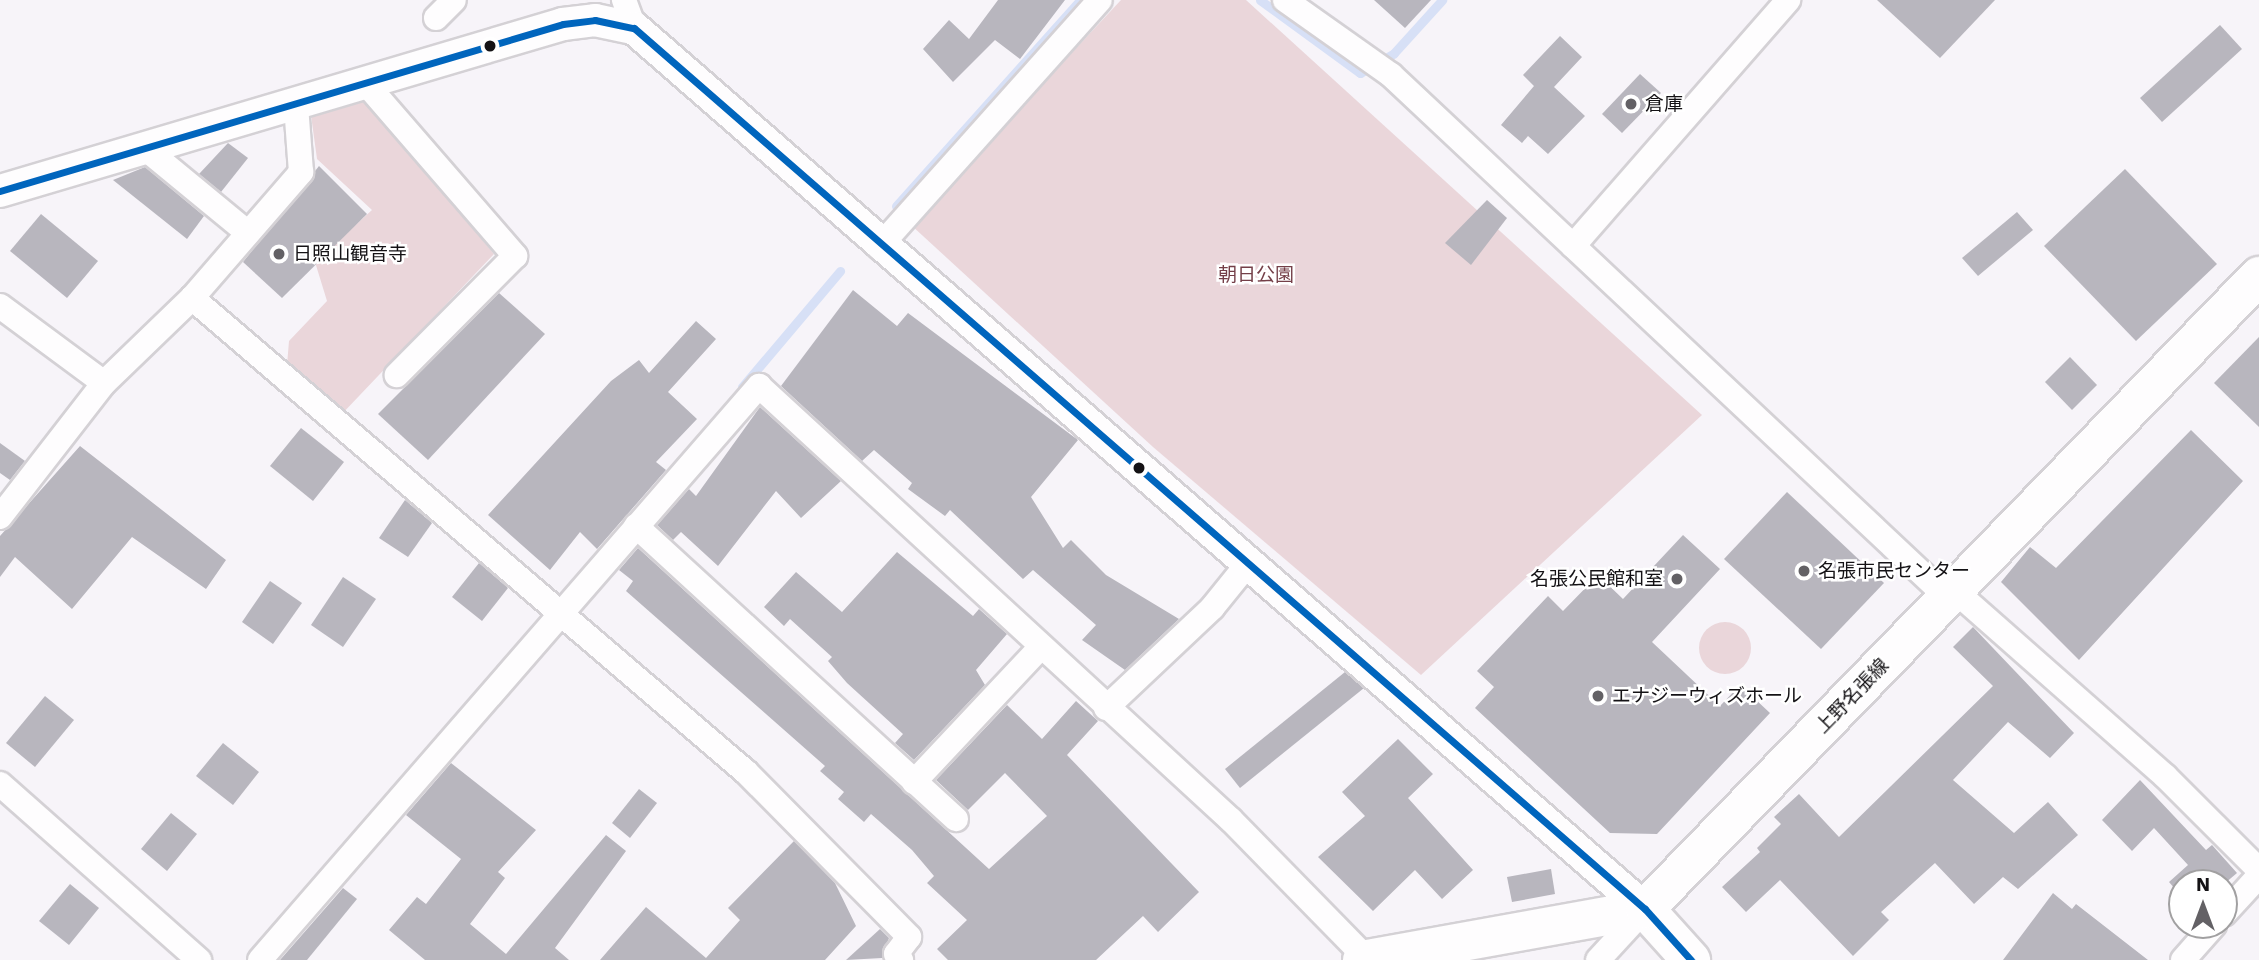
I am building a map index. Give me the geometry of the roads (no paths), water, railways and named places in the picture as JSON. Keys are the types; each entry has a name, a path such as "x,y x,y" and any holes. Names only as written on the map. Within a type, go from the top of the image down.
{"main road":[{"name":"上野名張線","path":"1645,909 2259,276"},
{"path":"1364,959 1645,909 1691,960"}],"street":[{"path":"436,18 454,0"},
{"path":"879,247 1100,0"},
{"path":"1285,0 1376,64 1951,594 2165,776 2259,870"},
{"path":"1573,246 1788,0"},
{"path":"0,191 368,86 564,24 629,14 879,247 1250,561 1645,909 1598,960"},
{"path":"368,86 515,256 397,374"},
{"path":"3,506 104,383 192,298 301,172 296,106"},
{"path":"146,149 248,233"},
{"path":"192,298 746,772 875,897 909,937 896,954 901,960"},
{"path":"0,306 104,383"},
{"path":"260,960 558,612 759,386 1040,648 1231,820 1364,959"},
{"path":"636,527 956,818"},
{"path":"1106,708 1212,608 1250,561"},
{"path":"914,782 1040,648"},
{"path":"0,784 199,960"},
{"path":"2238,899 2259,876"},
{"path":"2183,960 2202,939"}],"waterway":[{"path":"896,206 1080,0"},
{"path":"1260,0 1360,73 1394,53 1442,0"},
{"path":"742,387 840,271"}],"place":[{"name":"倉庫","path":"1631,104"},
{"name":"日照山観音寺","path":"279,254"},
{"name":"名張市民センター","path":"1804,571"},
{"name":"名張公民館和室","path":"1677,579"},
{"name":"エナジーウィズホール","path":"1598,696"}],"park label":[{"name":"朝日公園","path":"1256,275"}]}
